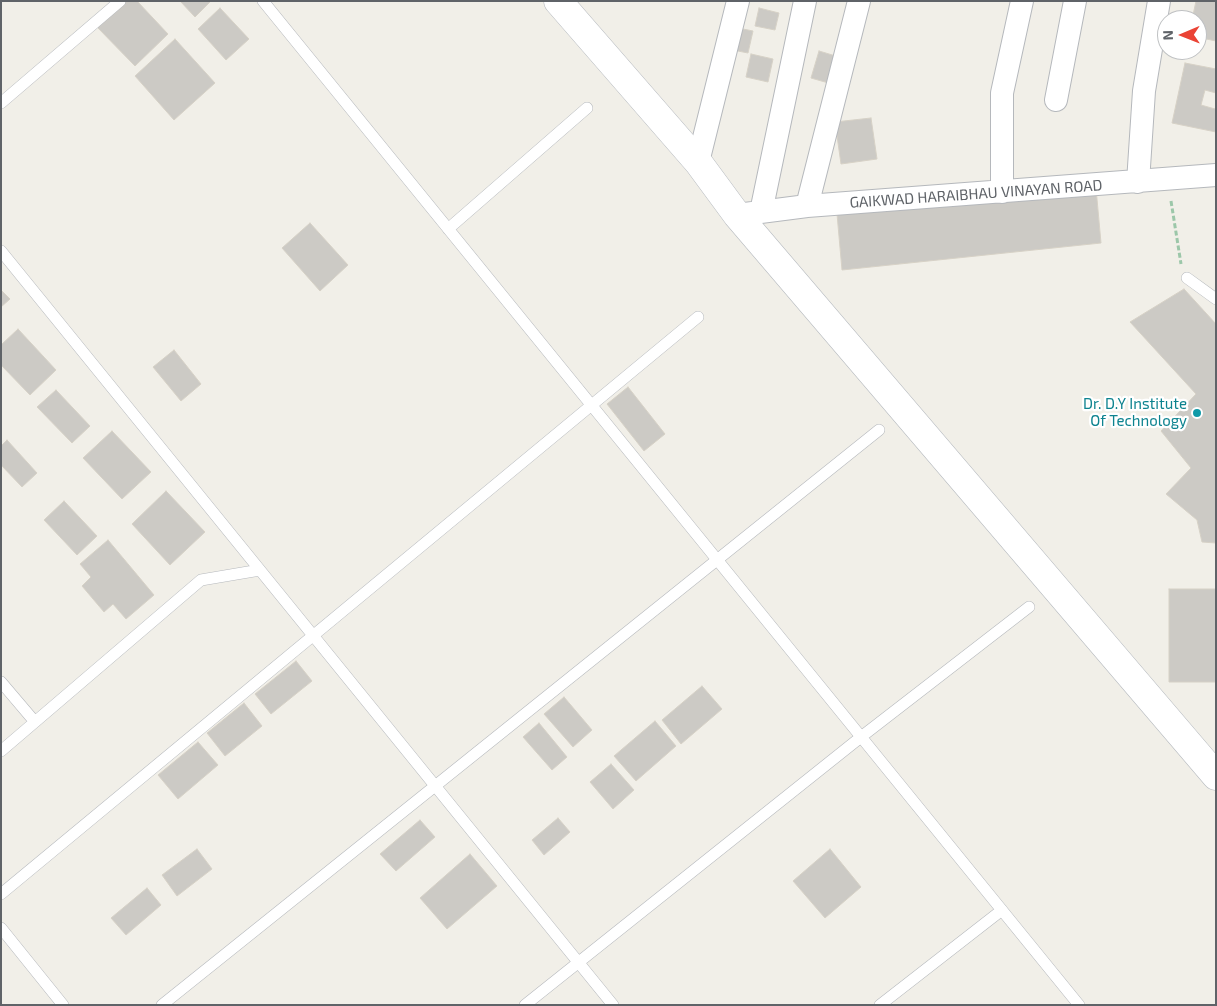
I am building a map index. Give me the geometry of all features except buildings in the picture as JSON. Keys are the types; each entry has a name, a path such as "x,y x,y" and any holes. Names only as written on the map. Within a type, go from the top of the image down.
{"street":[{"path":"558,1 698,162 749,213 1216,776"},
{"path":"698,162 738,1"},
{"path":"749,213 805,1"},
{"path":"807,206 859,1"},
{"path":"1002,192 1002,93 1022,1"},
{"path":"1056,100 1075,1"},
{"path":"1138,182 1144,91 1159,1"},
{"name":"GAIKWAD HARAIBHAU VINAYAN ROAD","path":"749,213 807,206 1216,175"}],"lane":[{"path":"1,103 120,1"},
{"path":"263,1 1079,1005"},
{"path":"448,229 587,108"},
{"path":"1,251 612,1005"},
{"path":"1188,278 1216,299"},
{"path":"1,894 698,317"},
{"path":"162,1005 879,430"},
{"path":"1,751 201,580 260,570"},
{"path":"525,1005 861,737 1029,607"},
{"path":"1,682 35,722"},
{"path":"880,1005 1002,910"},
{"path":"1,928 64,1005"}],"path":[{"path":"1168,179 1179,259 1188,278"}],"place":[{"name":"Dr. D.Y Institute Of Technology","path":"1197,413"}]}
